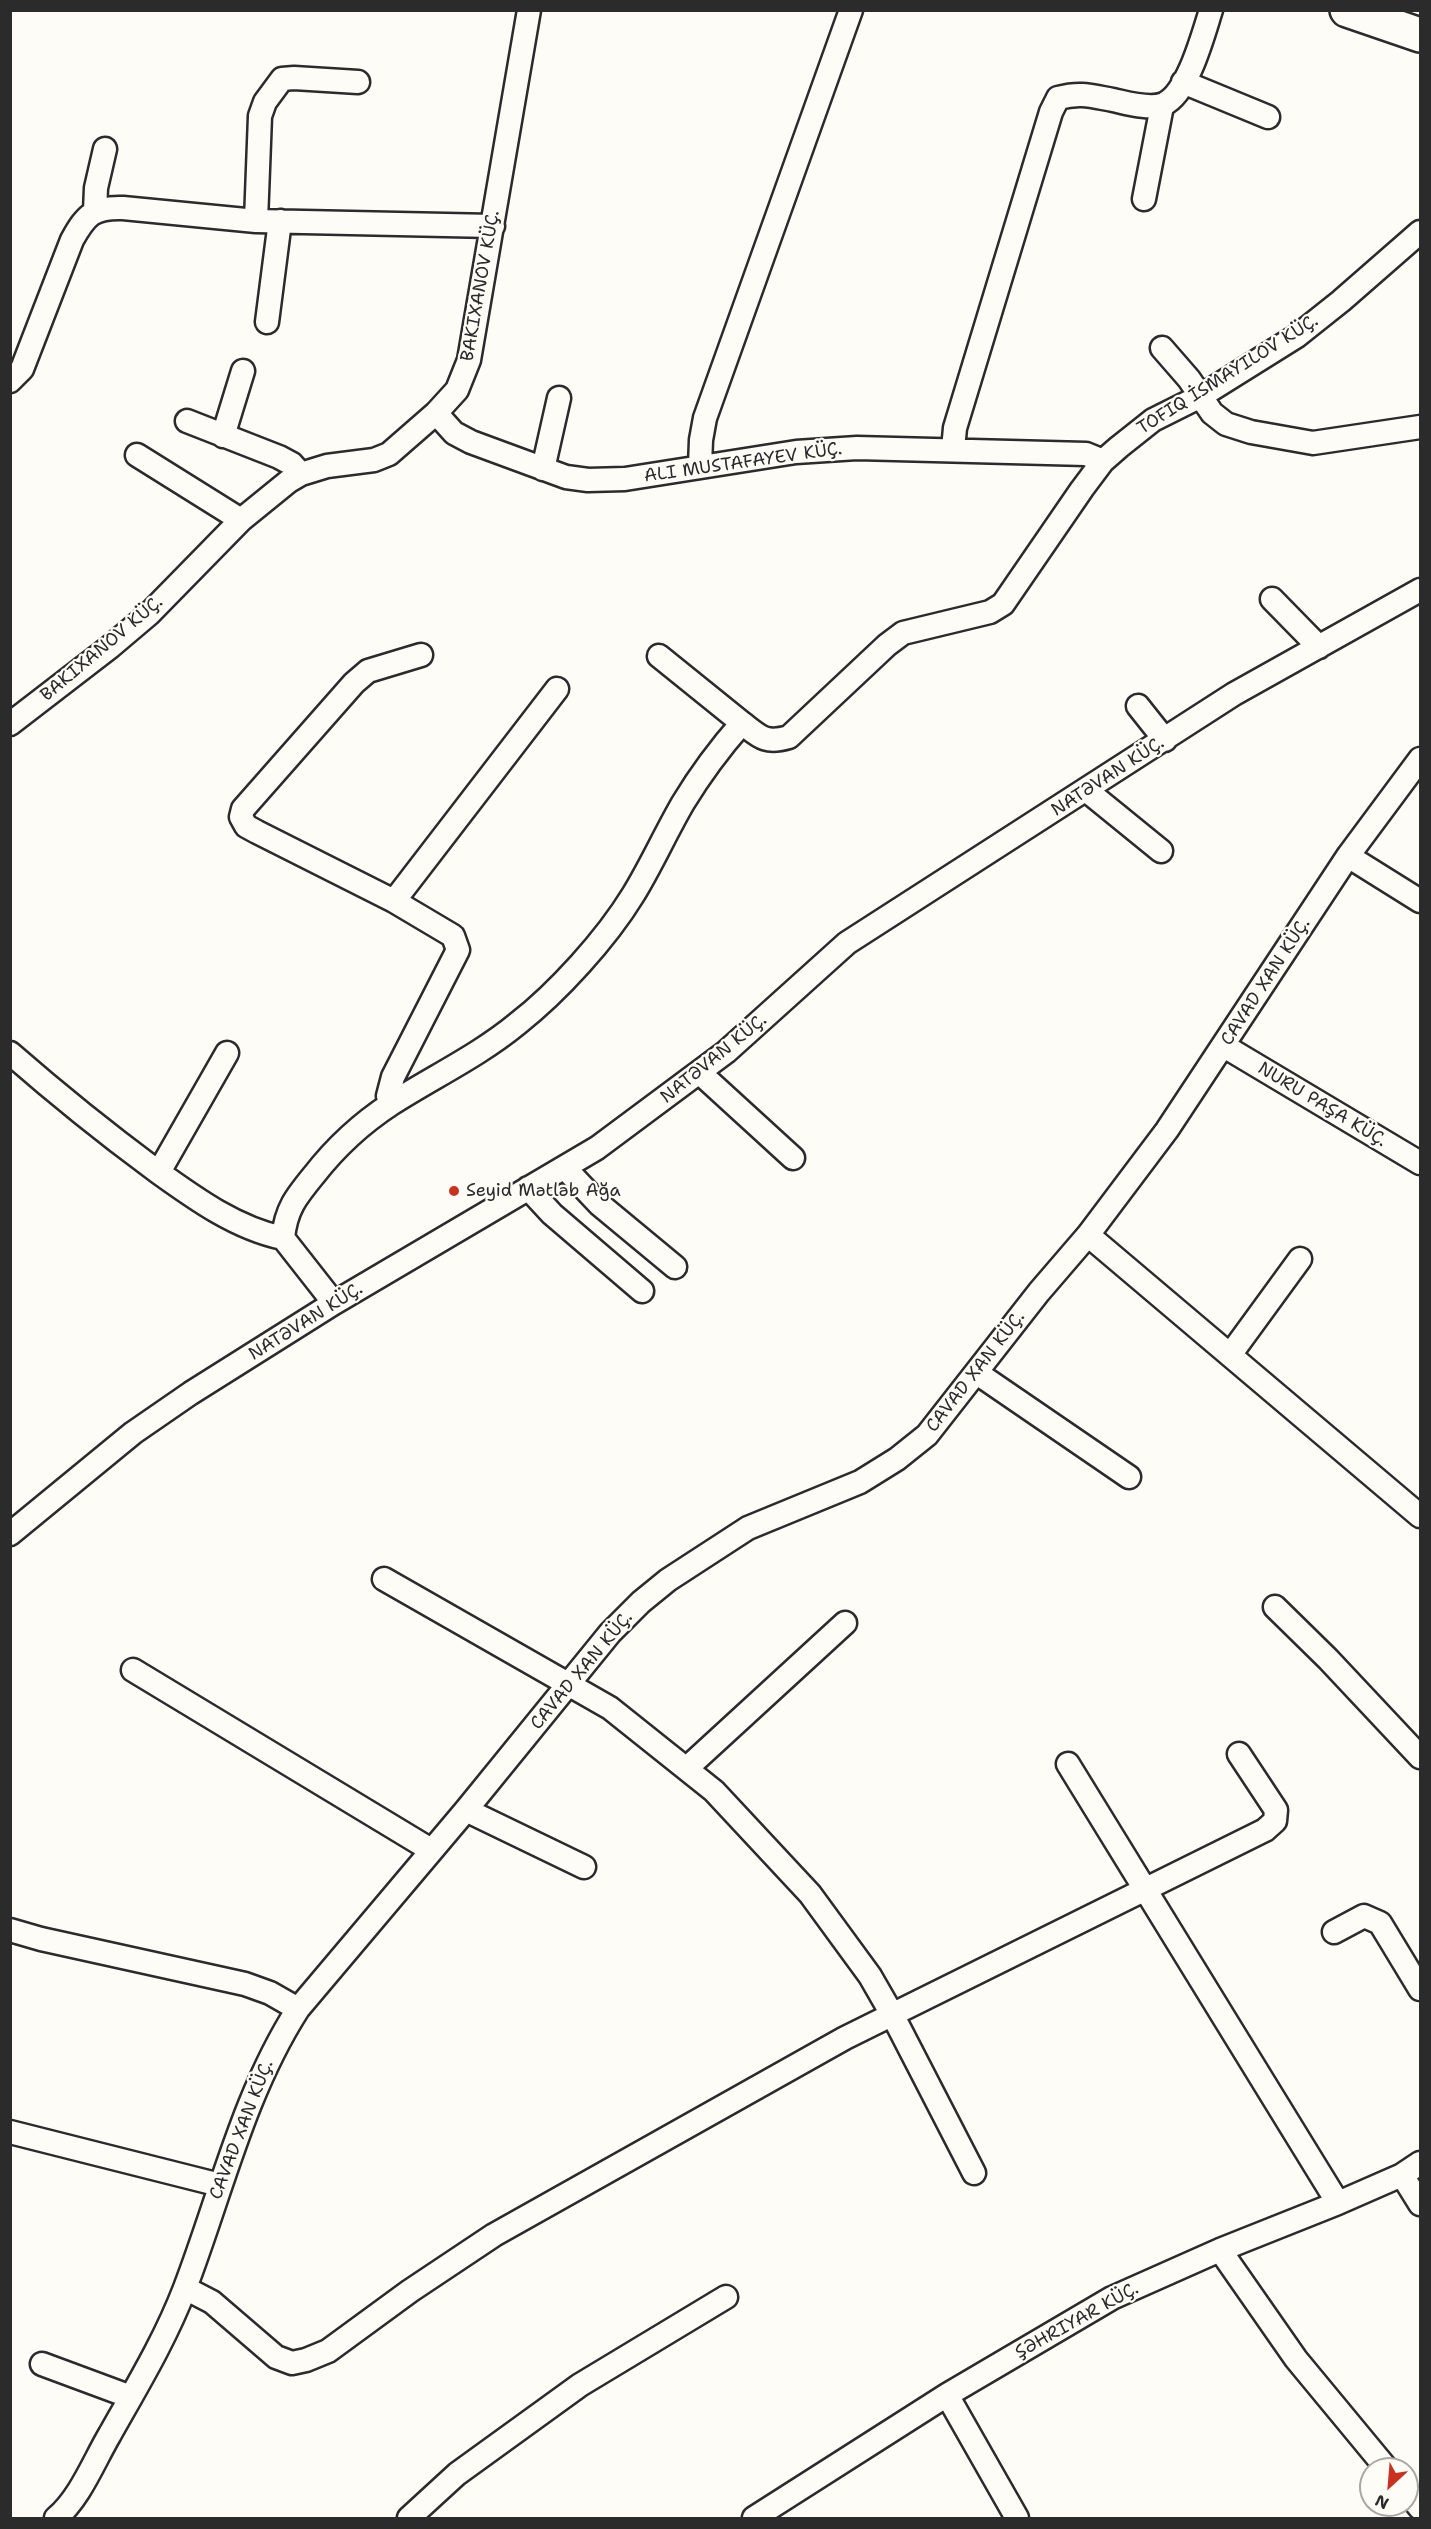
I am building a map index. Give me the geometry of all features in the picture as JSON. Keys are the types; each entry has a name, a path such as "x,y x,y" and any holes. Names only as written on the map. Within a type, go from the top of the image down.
{"street":[{"path":"10,724 149,614 241,520 301,474 327,466 374,460 389,454 436,413 457,390 464,378 493,226 529,10"},
{"path":"700,466 700,440 705,418 851,10"},
{"path":"953,449 955,428 1051,112 1058,98 1076,93 1139,105 1162,106 1173,98 1194,61 1211,10"},
{"path":"1347,10 1420,35"},
{"path":"256,221 260,116 265,102 282,79 358,82"},
{"path":"1183,82 1268,117"},
{"path":"1144,199 1162,106"},
{"path":"95,211 96,188 105,149"},
{"path":"10,381 22,369 72,240 83,221 95,211 106,207 256,221 493,226"},
{"path":"267,322 280,221"},
{"path":"659,656 763,739 774,742 789,737 887,645 903,633 990,612 1003,604 1103,461 1154,420 1201,396 1297,336 1420,232"},
{"path":"1162,348 1212,413 1226,424 1251,432 1313,443 1420,427"},
{"path":"223,436 243,371"},
{"path":"543,469 559,398"},
{"path":"436,413 454,433 543,469 566,477 588,480 625,479 796,452 857,448 1086,454 1103,461"},
{"path":"187,421 279,457 292,464 301,474"},
{"path":"137,455 241,520"},
{"name":"NATƏVAN KÜÇ.","path":"10,1534 153,1419 334,1303 597,1148 700,1073 762,1022 847,943 1234,694 1420,590"},
{"path":"1272,599 1318,647"},
{"path":"391,1104 388,1096 393,1077 458,950 453,936 394,901 256,832 246,826 241,817 243,809 354,683 368,671 421,655"},
{"path":"394,901 557,689"},
{"path":"1138,706 1165,740"},
{"path":"283,1238 285,1219 292,1202 338,1149 370,1119 391,1104 489,1047 524,1018 567,976 612,926 633,894 687,796 717,752 742,723"},
{"name":"CAVAD XAN KÜÇ.","path":"56,2518 79,2488 153,2359 185,2288 262,2072 279,2038 298,2009 466,1810 610,1633 668,1580 748,1528 860,1482 897,1460 927,1435 1039,1292 1088,1235 1167,1130 1348,856 1420,759"},
{"path":"1086,790 1161,851"},
{"path":"1348,856 1420,901"},
{"name":"NURU PAŞA KÜÇ.","path":"1224,1046 1420,1163"},
{"path":"10,1053 92,1123 191,1195 244,1227 262,1234 283,1238 334,1303"},
{"path":"159,1172 227,1053"},
{"path":"700,1073 793,1158"},
{"path":"565,1168 599,1204 675,1267"},
{"path":"528,1188 552,1214 642,1291"},
{"path":"1088,1235 1420,1516"},
{"path":"1230,1355 1300,1258"},
{"path":"977,1372 1129,1477"},
{"path":"384,1579 610,1708 714,1791 810,1894 870,1976 974,2173"},
{"path":"1275,1607 1328,1659 1420,1757"},
{"path":"687,1768 845,1623"},
{"path":"133,1670 431,1850"},
{"path":"185,2288 212,2302 276,2357 292,2363 306,2361 328,2351 410,2291 494,2235 845,2038 1266,1830 1275,1821 1276,1810 1239,1754"},
{"path":"1068,1764 1338,2203"},
{"path":"466,1810 584,1867"},
{"path":"1334,1932 1364,1916 1380,1923 1420,1989"},
{"path":"10,1930 246,1984 270,1993 298,2009"},
{"path":"10,2133 220,2185"},
{"path":"1412,2169 1420,2204"},
{"name":"ŞƏHRIYAR KÜÇ.","path":"754,2518 947,2395 1112,2298 1220,2250 1338,2203 1412,2169"},
{"path":"1220,2250 1296,2359 1377,2457"},
{"path":"409,2518 457,2474 580,2385 726,2296"},
{"path":"42,2364 131,2397"},
{"path":"947,2395 1017,2518"}],"place":[{"name":"Seyid Mətləb Ağa","path":"454,1191"}]}
